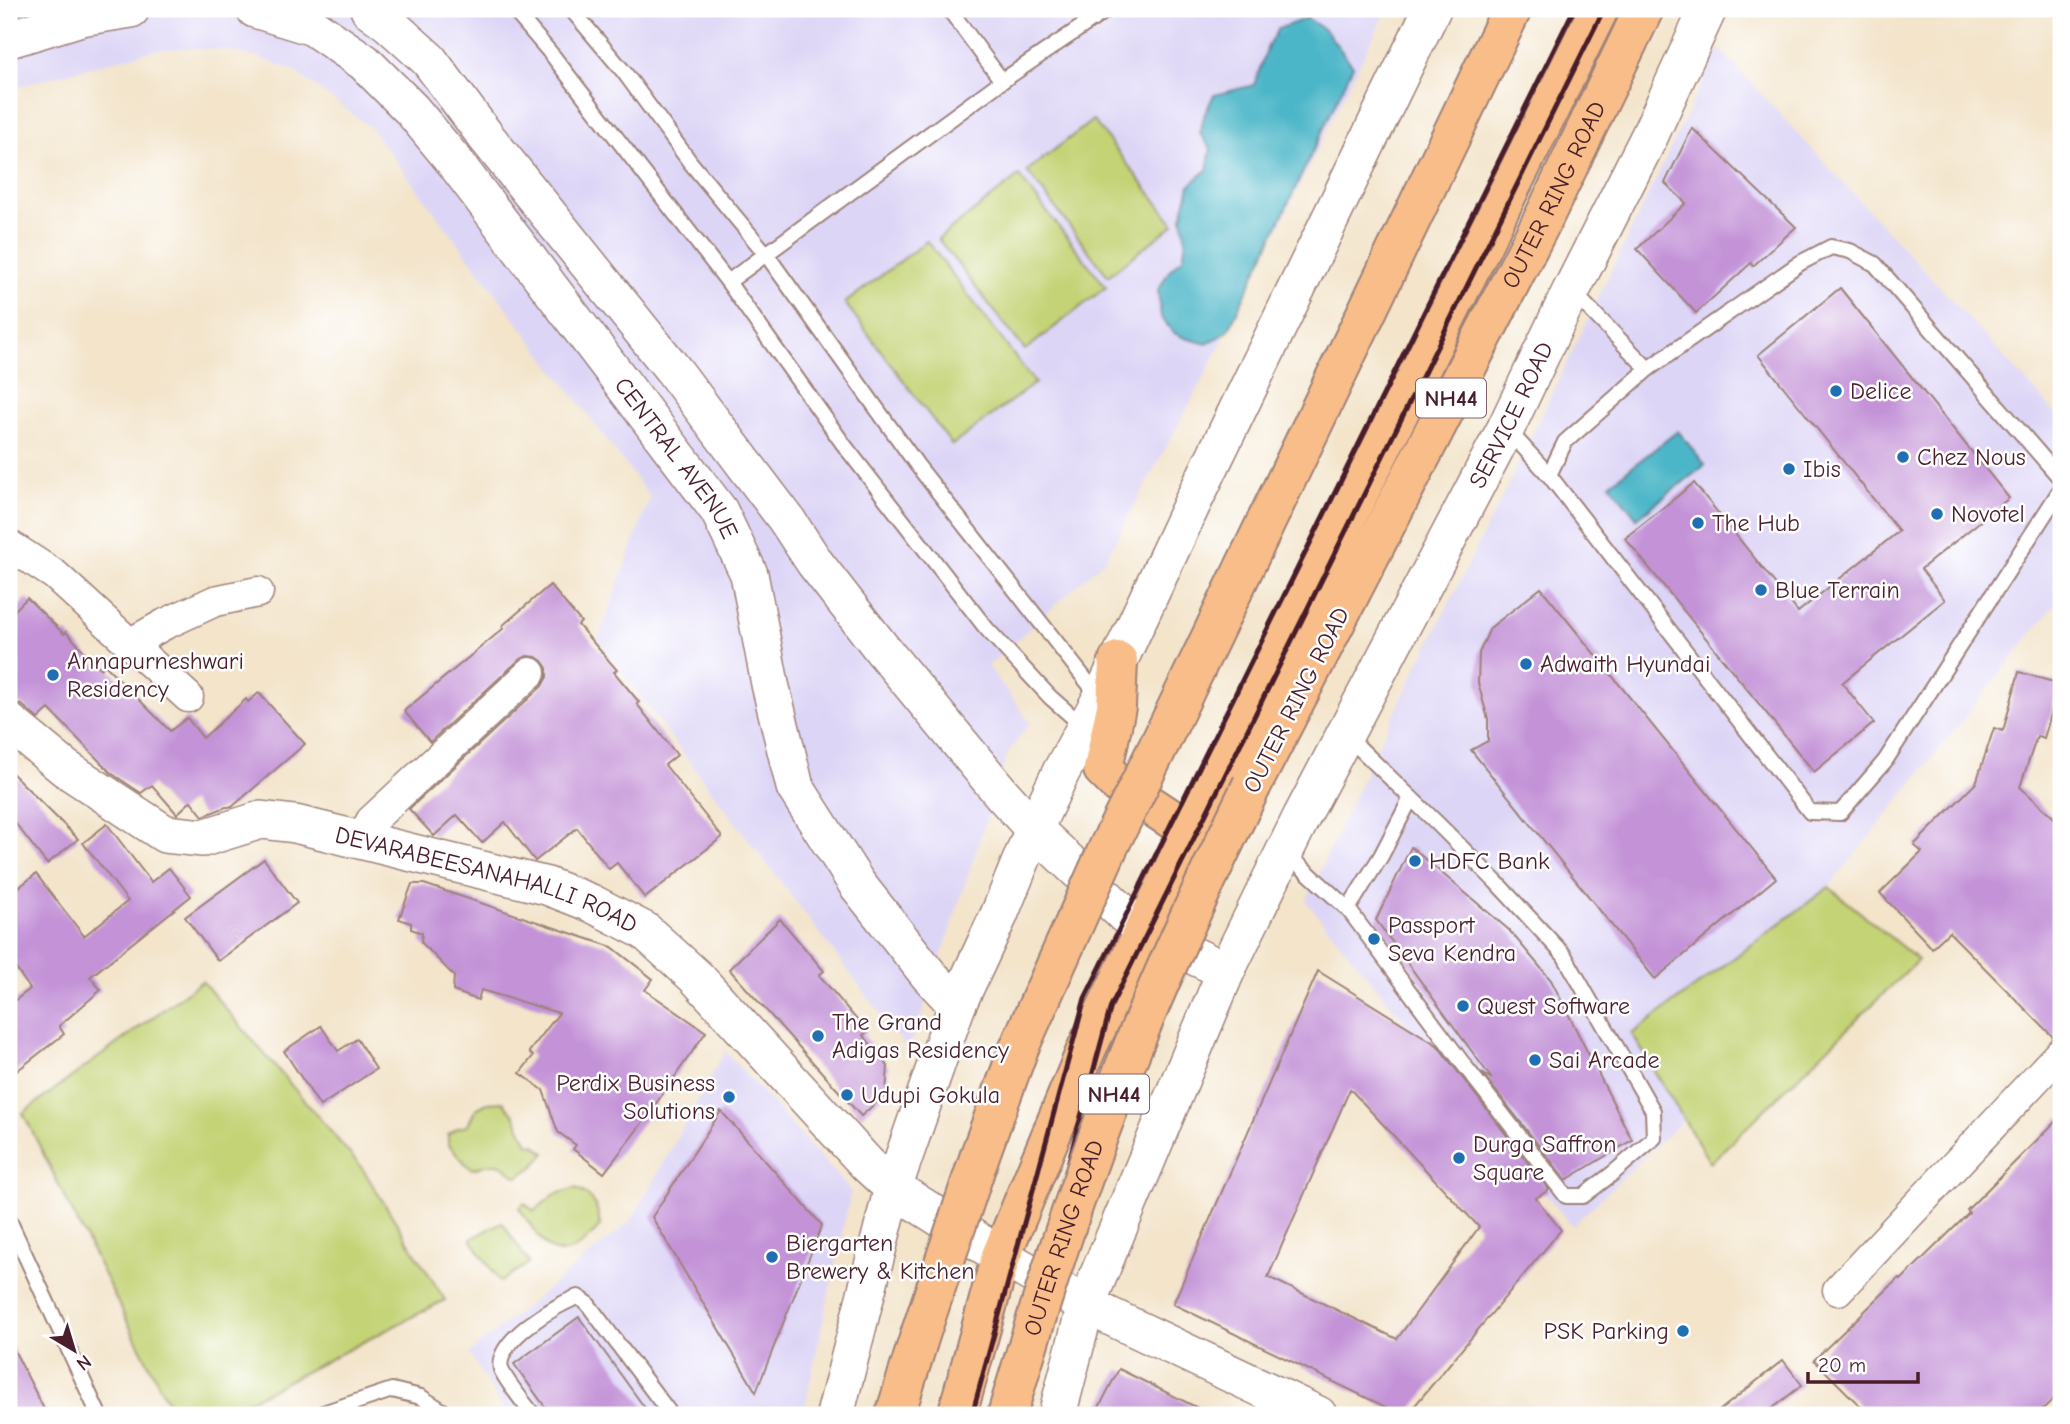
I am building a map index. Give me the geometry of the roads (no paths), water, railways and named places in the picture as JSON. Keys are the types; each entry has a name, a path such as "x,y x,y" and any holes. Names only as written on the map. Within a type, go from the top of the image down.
{"highway":[{"path":"895,1415 972,1178 1019,1048 1109,846 1512,9"},
{"path":"957,1415 1001,1256 1087,1048 1191,832 1599,9"},
{"name":"OUTER RING ROAD","path":"1007,1415 1077,1192 1115,1090 1203,886 1252,785 1544,216 1644,9"},
{"path":"1118,661 1116,707 1103,769 1117,783 1191,832"}],"street":[{"path":"9,39 81,16 131,9"},
{"name":"CENTRAL AVENUE","path":"255,9 313,27 364,62 412,110 454,161 719,511 750,574 770,684 795,787 857,884 928,974 957,1005"},
{"name":"CENTRAL AVENUE","path":"369,9 429,60 487,138 675,372 786,519 815,563 882,649 1002,794 1034,829 1143,932 1226,971"},
{"path":"835,1415 893,1188 957,1005 999,915 1034,829 1093,713 1432,9"},
{"name":"SERVICE ROAD","path":"1057,1415 1086,1305 1226,971 1302,816 1506,428 1649,137 1708,9"},
{"path":"9,545 55,575 188,697"},
{"path":"131,643 215,601 258,592"},
{"path":"363,841 371,821 530,673"},
{"name":"DEVARABEESANAHALLI ROAD","path":"9,722 65,768 165,834 203,838 261,820 295,824 547,886 591,903 645,931 697,978 867,1164 893,1188 1001,1256 1086,1305 1318,1415"},
{"path":"1838,1290 2061,1052"}],"lane":[{"path":"513,9 554,56 728,282 844,445 986,628 1050,697 1093,713"},
{"path":"572,9 624,72 690,163 766,254 1093,713"},
{"path":"948,9 1002,81"},
{"path":"728,282 1002,81 1108,9"},
{"path":"1549,475 1565,442 1647,369 1800,263 1832,247 1850,251 1875,264 2061,479"},
{"path":"1572,291 1647,369"},
{"path":"1506,428 1549,475 1810,812 1840,813 1885,761 2061,489"},
{"path":"1284,851 1348,909 1566,1196 1583,1196 1654,1138 1653,1111 1564,956 1496,882 1345,734"},
{"path":"1348,909 1381,856 1411,798"},
{"path":"9,1220 99,1415"},
{"path":"533,1415 501,1370 501,1359 509,1345 532,1322 563,1302 578,1297 587,1303 671,1415"},
{"path":"317,1415 392,1390 421,1396 449,1415"}],"water":[{"path":"1307,18 1326,31 1353,66 1228,331 1207,344 1185,338 1174,333 1161,317 1158,290 1170,270 1183,258 1186,241 1182,217 1190,185 1207,170 1211,149 1200,133 1205,113 1214,95 1254,85 1268,46 1278,29"},
{"path":"1678,431 1705,465 1637,518 1610,484"}],"railway":[{"path":"972,1415 1085,998 1574,9"},
{"path":"1000,1415 1111,1006 1604,9"}],"place":[{"name":"Delice","path":"1836,391"},
{"name":"Chez Nous","path":"1903,457"},
{"name":"Ibis","path":"1789,469"},
{"name":"Novotel","path":"1937,514"},
{"name":"The Hub","path":"1698,523"},
{"name":"Blue Terrain","path":"1761,590"},
{"name":"Adwaith Hyundai","path":"1526,664"},
{"name":"Annapurneshwari Residency","path":"53,675"},
{"name":"HDFC Bank","path":"1415,861"},
{"name":"Passport Seva Kendra","path":"1374,939"},
{"name":"Quest Software","path":"1463,1006"},
{"name":"The Grand Adigas Residency","path":"818,1036"},
{"name":"Sai Arcade","path":"1535,1060"},
{"name":"Udupi Gokula","path":"847,1095"},
{"name":"Perdix Business Solutions","path":"729,1097"},
{"name":"Durga Saffron Square","path":"1459,1158"},
{"name":"Biergarten Brewery & Kitchen","path":"772,1257"},
{"name":"PSK Parking","path":"1683,1331"}]}
